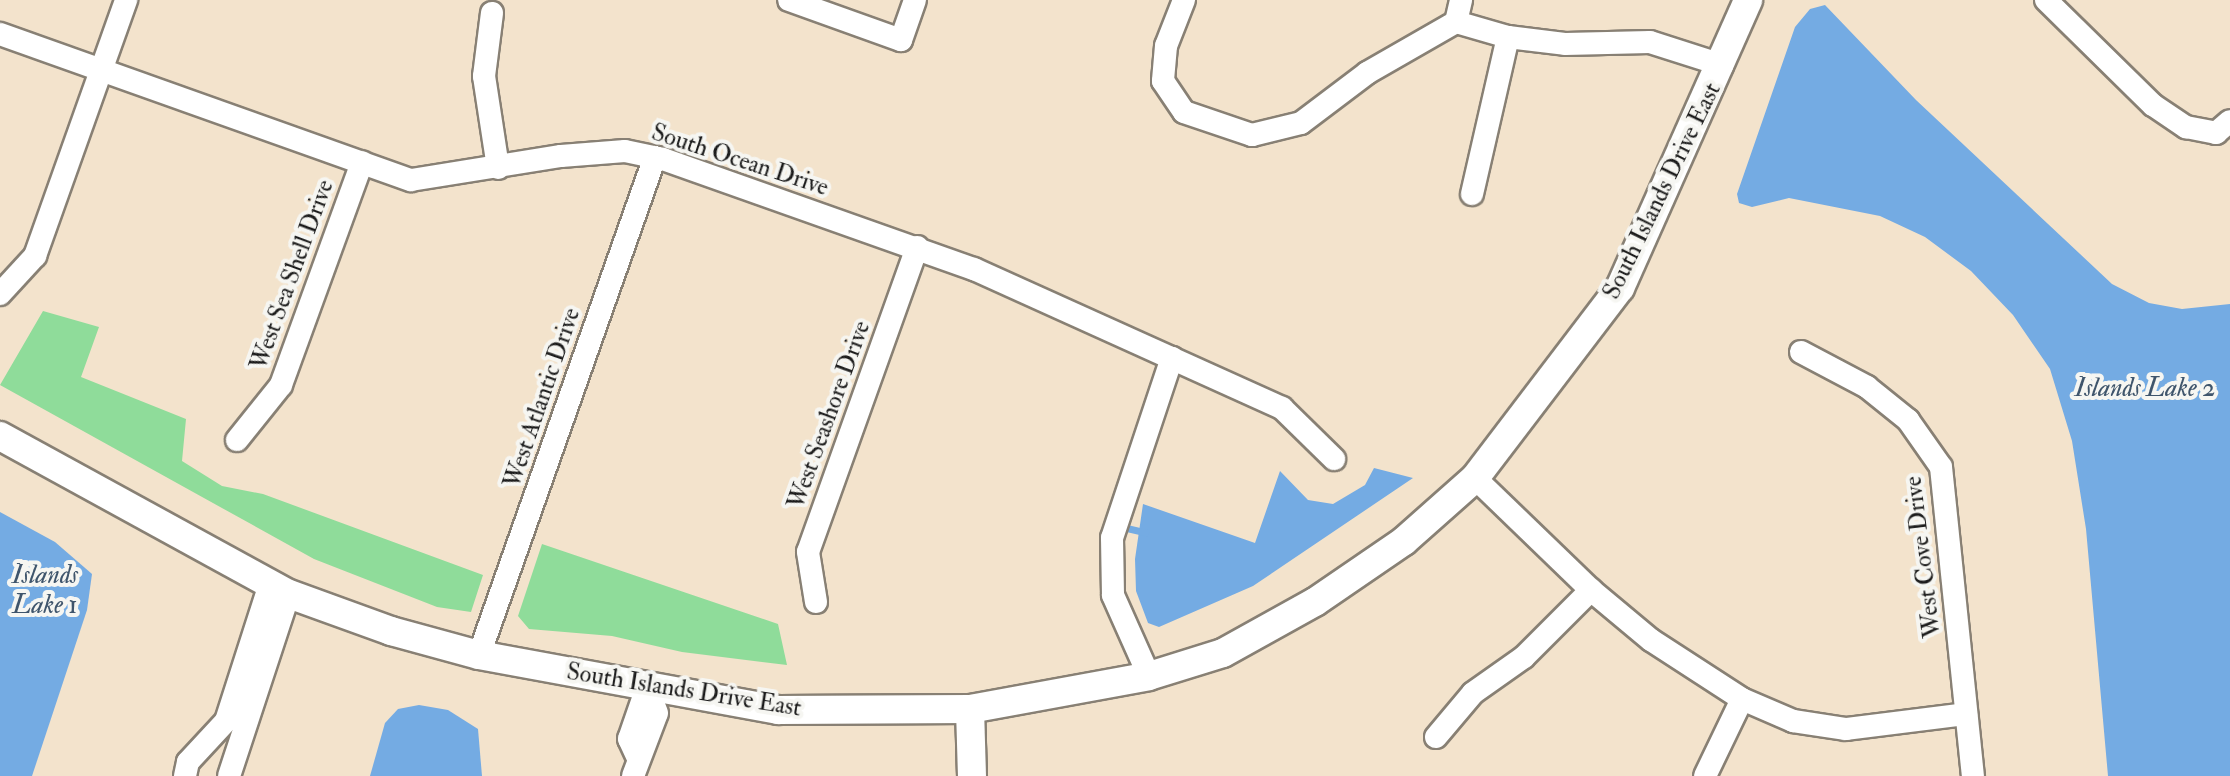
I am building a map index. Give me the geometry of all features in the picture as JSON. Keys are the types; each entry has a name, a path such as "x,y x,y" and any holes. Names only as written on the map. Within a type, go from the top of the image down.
{"street":[{"path":"0,294 35,256 126,0"},
{"path":"789,0 901,40 915,0"},
{"path":"1184,0 1166,46 1163,81 1184,112 1252,135 1301,123 1367,73 1456,22 1508,37 1565,44 1650,42 1722,65"},
{"path":"1456,22 1461,0"},
{"name":"South Islands Drive East","path":"0,436 280,589 391,631 479,655 778,710 970,709 1149,676 1223,653 1315,602 1404,541 1475,478 1620,288 1722,65 1748,0"},
{"path":"2046,0 2153,105 2186,127 2223,127"},
{"path":"492,13 484,76 498,168"},
{"name":"South Ocean Drive","path":"0,34 411,180 625,151 655,157 917,247 1172,358 1282,408 1334,459"},
{"path":"1472,194 1508,37"},
{"name":"West Atlantic Drive","path":"479,655 655,157"},
{"name":"West Sea Shell Drive","path":"237,440 281,385 362,162"},
{"name":"West Seashore Drive","path":"816,602 808,552 917,247"},
{"name":"West Cove Drive","path":"1801,352 1867,387 1908,420 1941,467 1973,776"},
{"path":"1149,676 1113,595 1112,538 1172,358"},
{"path":"1475,478 1591,590 1651,640 1742,699 1793,721 1846,729 1966,714"},
{"path":"185,776 188,762 226,721 280,589"},
{"path":"229,776 280,589"},
{"path":"1436,737 1473,693 1524,657 1591,590"},
{"path":"635,766 651,737 657,713 647,687"},
{"path":"1705,776 1742,699"},
{"path":"970,709 972,776"}],"green space":[{"path":"43,311 99,327 81,377 186,419 182,461 222,486 263,494 483,575 471,612 437,607 314,559 0,385"},
{"path":"542,544 778,624 787,665 682,652 612,636 529,629 518,616"}],"water":[{"name":"Islands Lake 2","path":"1825,5 1916,100 2112,284 2149,303 2182,309 2230,304 2230,776 2108,776 2086,529 2072,441 2050,369 2013,315 1971,271 1925,237 1880,216 1789,198 1752,207 1739,203 1737,194 1795,27 1810,9"},
{"path":"1374,468 1413,478 1253,586 1159,627 1148,623 1136,591 1135,559 1143,504 1255,543 1280,471 1308,500 1333,504 1365,485"},
{"name":"Islands Lake 1","path":"0,512 55,542 92,574 87,610 32,776 0,776"},
{"path":"419,705 448,710 478,729 482,776 370,776 385,723 398,709"}],"waterway":[{"path":"1118,526 1145,532"}]}
